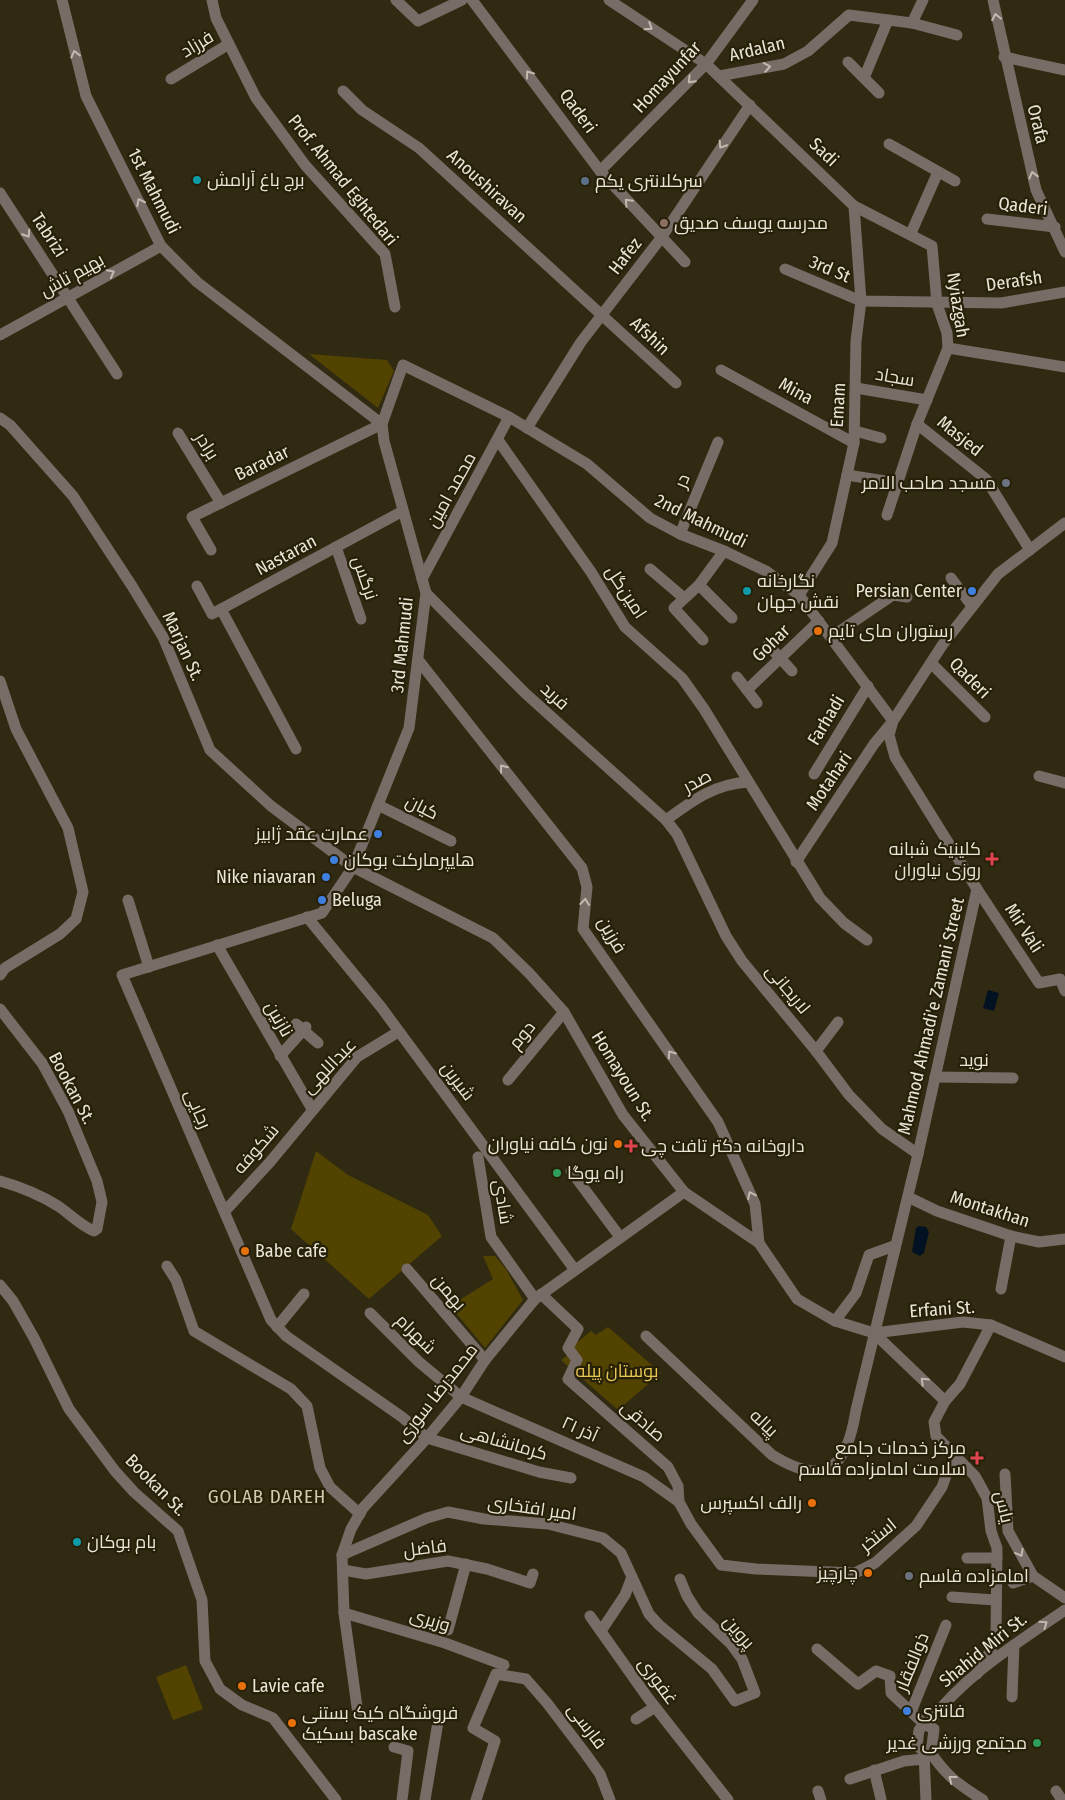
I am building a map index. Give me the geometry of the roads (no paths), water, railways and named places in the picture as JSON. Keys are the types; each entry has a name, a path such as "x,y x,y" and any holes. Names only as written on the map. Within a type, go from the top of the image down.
{"street":[{"name":"1st Mahmudi","path":"62,0 86,96 162,246 197,282 382,424"},
{"name":"Prof. Ahmad Eghtedari","path":"212,0 216,18 256,98 305,165 385,254 395,307"},
{"path":"396,0 418,21 462,0"},
{"name":"Qaderi","path":"472,0 600,172 685,262"},
{"name":"Sadi","path":"609,0 706,64 854,206 912,233 932,246"},
{"name":"Homayunfar","path":"600,172 706,64 753,0"},
{"path":"912,23 923,0"},
{"name":"Orafa","path":"993,0 1004,57 1036,190 1065,252"},
{"name":"Ardalan","path":"719,76 784,64 808,51 849,15 912,23 957,35"},
{"path":"864,78 888,20"},
{"name":"فرزاد","path":"171,79 229,44"},
{"path":"1004,57 1065,70"},
{"path":"848,62 879,93"},
{"name":"Anoushiravan","path":"343,91 362,110 419,148 602,314"},
{"name":"Hafez","path":"527,428 602,314 661,238 750,105"},
{"path":"889,144 955,181"},
{"path":"912,233 938,172"},
{"name":"Tabrizi","path":"0,193 117,374"},
{"name":"Emam","path":"799,595 832,543 854,444 856,341 861,301 854,206"},
{"name":"Qaderi","path":"987,220 1055,228"},
{"name":"بهیم تاش","path":"0,336 162,246"},
{"name":"Nyiazgah","path":"887,515 918,424 948,348 947,333 937,304 932,246"},
{"name":"3rd St","path":"785,269 861,301"},
{"name":"Derafsh","path":"861,301 937,304 1001,303 1065,292"},
{"name":"Afshin","path":"602,314 676,383"},
{"path":"948,348 1065,367"},
{"name":"3rd Mahmudi","path":"353,867 409,728 419,661 426,593 384,441 382,424 402,365"},
{"name":"2nd Mahmudi","path":"402,365 509,417 587,464 636,508 680,534 724,551 766,572 799,595 893,721"},
{"name":"Mina","path":"721,370 854,444"},
{"name":"سجاد","path":"856,388 927,400"},
{"name":"محمد امین","path":"422,579 509,417"},
{"name":"Marjan St.","path":"0,418 10,425 73,496 132,586 163,637 210,750 271,806 353,867"},
{"name":"Baradar","path":"211,550 192,517 382,424"},
{"name":"Masjed","path":"918,424 986,479 1030,550"},
{"path":"855,431 881,438"},
{"name":"برادر","path":"178,433 221,502"},
{"name":"امین‌گل","path":"498,440 591,572 624,627 682,678 704,708 796,862 820,898 844,923 866,940"},
{"name":"در","path":"680,534 718,442"},
{"path":"847,475 898,483"},
{"name":"Nastaran","path":"221,609 403,511"},
{"path":"893,721 931,663 972,606 998,574 1065,523"},
{"name":"نرگس","path":"336,547 361,619"},
{"path":"703,640 675,612 676,604 699,585 724,551"},
{"path":"650,569 684,598"},
{"path":"950,578 972,606"},
{"path":"699,585 732,618"},
{"path":"198,586 211,613 221,609 296,749"},
{"name":"فرید","path":"426,593 525,693 666,820"},
{"path":"831,637 893,594 907,596"},
{"name":"Gohar","path":"747,690 819,621"},
{"path":"768,645 792,671"},
{"name":"فرزین","path":"419,661 582,868 587,887 582,923 583,929 718,1122 755,1204 758,1243"},
{"name":"Qaderi","path":"931,663 985,717"},
{"path":"737,677 757,703"},
{"path":"0,680 16,729 68,828 82,892 76,919 60,934 6,968 0,975"},
{"name":"Farhadi","path":"814,774 868,686"},
{"name":"Motahari","path":"796,862 874,744 893,721"},
{"name":"Mahmod Ahmadi'e Zamani Street","path":"874,1332 918,1154 977,889 895,757 889,735 893,721"},
{"path":"1039,776 1065,783"},
{"name":"صدر","path":"666,820 702,794 731,783 748,782"},
{"name":"کیان","path":"378,805 451,841"},
{"name":"لاریجانی","path":"666,820 676,834 731,944 742,961 816,1051 849,1095 882,1129 918,1154"},
{"name":"رجایی","path":"353,867 322,914 122,975 271,1320 286,1336 402,1417 427,1438"},
{"name":"Homayoun St.","path":"353,867 493,938 529,973 564,1012 623,1115 684,1192 758,1243 796,1299 835,1321 874,1332"},
{"name":"Mir Vali","path":"977,889 1039,983 1060,979 1065,991"},
{"path":"128,900 149,966"},
{"name":"شیرین","path":"307,918 459,1111 575,1270"},
{"name":"نازنین","path":"217,945 312,1109"},
{"name":"Bookan St.","path":"0,1010 42,1063 68,1111 97,1182 102,1207 97,1229 94,1231 88,1228 58,1206 26,1188 0,1181"},
{"name":"دوم","path":"508,1080 564,1012"},
{"path":"816,1051 838,1022"},
{"path":"280,1056 302,1027 318,1043"},
{"name":"عبداللهی","path":"312,1109 361,1053 398,1032"},
{"name":"نوید","path":"935,1078 1013,1078"},
{"name":"شکوفه","path":"225,1211 270,1162 312,1109"},
{"name":"شادی","path":"478,1157 491,1237 538,1296"},
{"path":"571,1171 620,1237"},
{"name":"محمدرضا سوری","path":"358,1714 344,1613 342,1555 360,1514 461,1397 485,1360 538,1296 684,1192"},
{"name":"Montakhan","path":"908,1197 938,1211 1011,1236 1039,1242 1065,1239"},
{"path":"1000,1290 1011,1236"},
{"path":"835,1321 856,1293 869,1255 894,1246"},
{"path":"167,1266 176,1280 194,1331 291,1389 307,1406 320,1468 330,1487 360,1514"},
{"name":"بهمن","path":"407,1269 485,1360"},
{"name":"Bookan St.","path":"0,1285 13,1301 34,1338 69,1409 115,1471 134,1492 178,1531 202,1600 206,1662 220,1689 242,1704 273,1718 336,1800"},
{"path":"277,1327 304,1294"},
{"name":"صادقی","path":"538,1296 578,1329 568,1348 577,1360 568,1379 668,1467 678,1486 679,1502 691,1524 721,1565"},
{"name":"شهرام","path":"370,1313 419,1362 461,1397"},
{"name":"Erfani St.","path":"874,1332 963,1322 991,1325 1065,1357"},
{"name":"یاس","path":"977,1674 992,1648 996,1632 997,1548 991,1531 987,1498 975,1476 936,1436 934,1422 945,1401 960,1384 991,1325"},
{"path":"874,1332 945,1401"},
{"name":"پیاله","path":"646,1336 772,1455 795,1468 815,1472 832,1467 843,1454 852,1436 874,1332"},
{"name":"۲۱ آذر","path":"461,1397 644,1477 679,1502"},
{"name":"کرمانشاهی","path":"427,1438 539,1472 571,1478"},
{"name":"استخر","path":"721,1565 756,1569 855,1573 875,1563 916,1526 942,1488 947,1473 959,1461"},
{"path":"1005,1474 1008,1531 1033,1576 1065,1598"},
{"name":"امیر افتخاری","path":"342,1555 427,1518 448,1512 484,1519 548,1524 604,1538 621,1553 649,1614 659,1625 712,1669 735,1701"},
{"path":"991,1531 1008,1531"},
{"path":"967,1558 997,1558"},
{"name":"فاضل","path":"343,1570 366,1574 448,1561 466,1564 530,1583 533,1574"},
{"path":"448,1630 466,1564"},
{"path":"1013,1583 1033,1576"},
{"path":"601,1631 625,1596 632,1577"},
{"name":"پروین","path":"680,1579 687,1596 698,1613 731,1644 742,1659 755,1693 735,1701"},
{"path":"952,1596 995,1600"},
{"name":"Shahid Miri St.","path":"926,1724 939,1709 977,1674 1014,1645 1065,1610"},
{"name":"وزیری","path":"344,1613 445,1643 504,1665"},
{"name":"غفوری","path":"590,1616 655,1707 728,1800"},
{"name":"ذوالفقار","path":"911,1712 946,1625"},
{"path":"1012,1697 1014,1645"},
{"path":"817,1649 858,1684 876,1671 888,1675 891,1693 926,1724 919,1730 918,1748 953,1781 983,1800"},
{"name":"فارسی","path":"476,1800 495,1741 474,1728 496,1674 526,1679 548,1703 600,1774 610,1800"},
{"path":"636,1719 655,1707"},
{"path":"425,1800 439,1716"},
{"path":"394,1747 408,1751 402,1800"},
{"path":"850,1779 926,1754"},
{"path":"926,1754 926,1800"},
{"path":"874,1770 881,1798"}],"water":[{"path":"988,990 999,993 994,1011 983,1008"},
{"path":"919,1226 926,1227 929,1232 924,1253 920,1256 912,1252 916,1228"}],"place":[{"name":"برج باغ آرامش","path":"197,180"},
{"name":"سرکلانتری یکم","path":"585,181"},
{"name":"مدرسه یوسف صدیق","path":"664,223"},
{"name":"مسجد صاحب الامر","path":"1006,483"},
{"name":"نگارخانه نقش جهان","path":"747,591"},
{"name":"Persian Center","path":"972,591"},
{"name":"رستوران مای تایم","path":"818,631"},
{"name":"عمارت عقد ژابیز","path":"378,834"},
{"name":"کلینیک شبانه روزی نیاوران","path":"992,859"},
{"name":"هایپرمارکت بوکان","path":"334,860"},
{"name":"Nike niavaran","path":"326,877"},
{"name":"Beluga","path":"322,900"},
{"name":"نون کافه نیاوران","path":"618,1144"},
{"name":"داروخانه دکتر تافت چی","path":"631,1146"},
{"name":"راه یوگا","path":"557,1173"},
{"name":"Babe cafe","path":"245,1251"},
{"name":"مرکز خدمات جامع سلامت امامزاده قاسم","path":"977,1458"},
{"name":"رالف اکسپرس","path":"812,1503"},
{"name":"بام بوکان","path":"77,1542"},
{"name":"چارچیز","path":"868,1573"},
{"name":"امامزاده قاسم","path":"909,1576"},
{"name":"Lavie cafe","path":"242,1686"},
{"name":"فانتزی","path":"907,1711"},
{"name":"فروشگاه کیک بستنی بسکیک bascake","path":"292,1723"},
{"name":"مجتمع ورزشی غدیر","path":"1037,1743"}],"district":[{"name":"GOLAB DAREH","path":"267,1496"}],"park label":[{"name":"بوستان پیله","path":"617,1371"}]}
